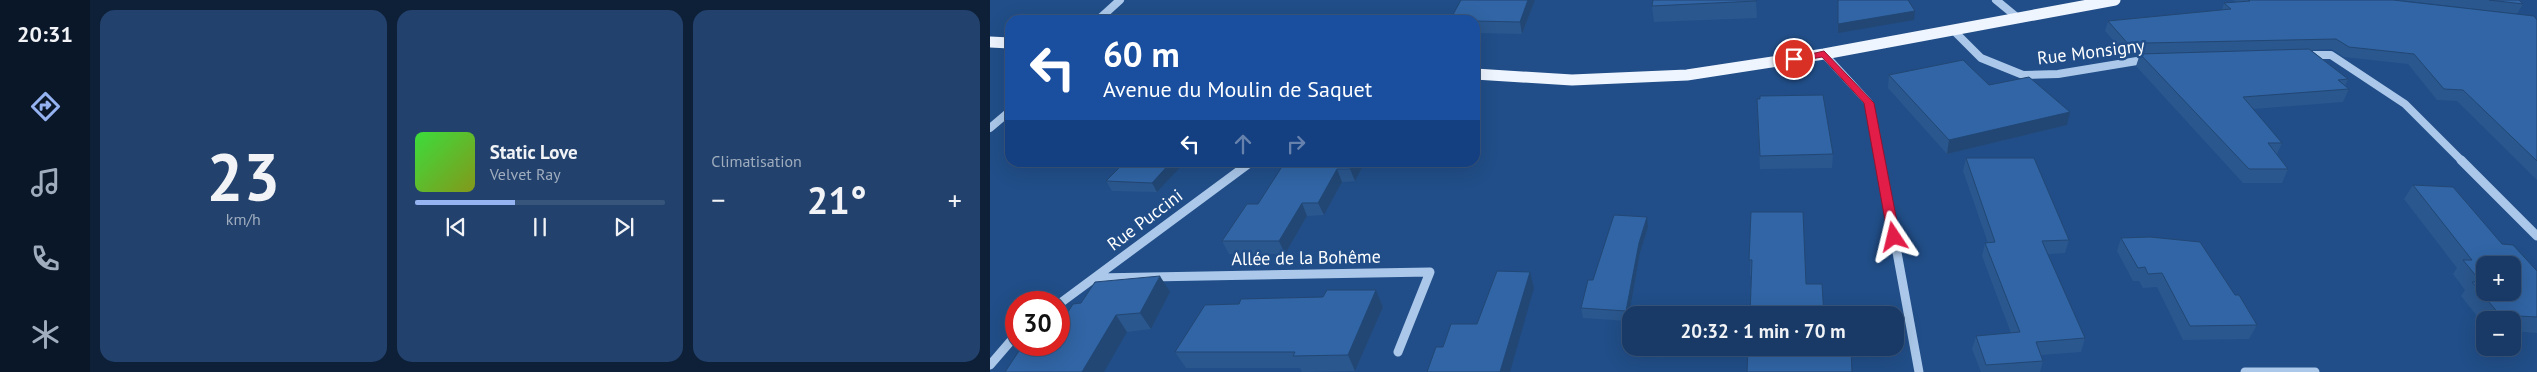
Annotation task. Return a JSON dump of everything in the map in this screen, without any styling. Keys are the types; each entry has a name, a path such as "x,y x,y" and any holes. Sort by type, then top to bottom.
{"main road":[{"path":"1480,74 1572,80 1639,79 1738,69 2115,0"},
{"path":"990,42 1005,43"}],"street":[{"path":"1104,15 1120,0"},
{"path":"1996,0 2018,18"},
{"name":"Rue Monsigny","path":"1954,30 1981,58 2023,75 2058,74 2143,59 2163,58"},
{"path":"1824,54 1869,103 1919,372"},
{"path":"2302,55 2331,54 2405,104 2537,236"},
{"path":"990,128 1005,114"},
{"name":"Rue Puccini","path":"1070,296 1244,167"},
{"name":"Allée de la Bohême","path":"1096,278 1430,272 1398,352"},
{"path":"990,365 1005,348"},
{"path":"2244,372 2315,372"}],"building":[{"path":"1461,0 1528,0 1520,22 1480,21 1480,15 1453,15"},
{"path":"1653,0 1756,0 1756,1 1652,6"},
{"path":"1838,0 1908,0 1915,11 1838,24"},
{"path":"2248,0 2393,0 2534,16 2537,20 2537,161 2463,90 2444,89 2414,54 2349,47 2336,39 2146,43 2130,46 2108,21 2231,9 2224,3 2250,1"},
{"path":"2489,0 2519,0 2523,4"},
{"path":"2309,49 2348,79 2338,80 2349,89 2243,97 2282,143 2268,143 2288,169 2249,169 2140,54"},
{"path":"1963,60 1989,85 2029,77 2070,112 1949,140 1889,75"},
{"path":"1823,95 1833,154 1760,156 1757,99 1760,99 1760,96"},
{"path":"1966,158 2034,158 2069,240 2042,241 2085,338 2036,342 2043,361 1986,365 1976,336 2020,332 1985,243 1995,242"},
{"path":"1120,167 1166,167 1152,183 1106,181"},
{"path":"1282,167 1351,167 1350,169 1337,169 1318,203 1302,203 1279,241 1222,241 1247,204 1258,204"},
{"path":"2413,185 2453,187 2502,244 2513,245 2537,271 2537,317 2521,316 2521,311 2497,311 2488,301 2521,301 2521,256 2476,256 2476,276 2463,260 2472,260"},
{"path":"1751,212 1803,212 1806,284 1822,284 1823,306 1750,306 1752,260 1749,260"},
{"path":"1614,215 1647,217 1639,243 1627,306 1622,306 1622,311 1581,308 1588,280 1593,280"},
{"path":"2150,237 2200,242 2235,295 2239,295 2257,325 2190,326 2162,273 2148,274 2145,267 2138,268 2121,238"},
{"path":"1497,271 1530,272 1500,372 1427,372 1436,347 1443,347 1451,324 1477,324"},
{"path":"1160,276 1140,313 1116,315 1082,372 1005,372 1016,356 1070,356 1070,309 1073,304 1081,303 1095,282"},
{"path":"1327,290 1376,290 1348,355 1293,356 1295,352 1175,352 1205,305 1239,304 1241,299 1323,297"},
{"path":"1748,356 1851,356 1852,372 1747,372"}],"route":[{"path":"1794,59 1824,54 1869,103 1894,237"}]}
